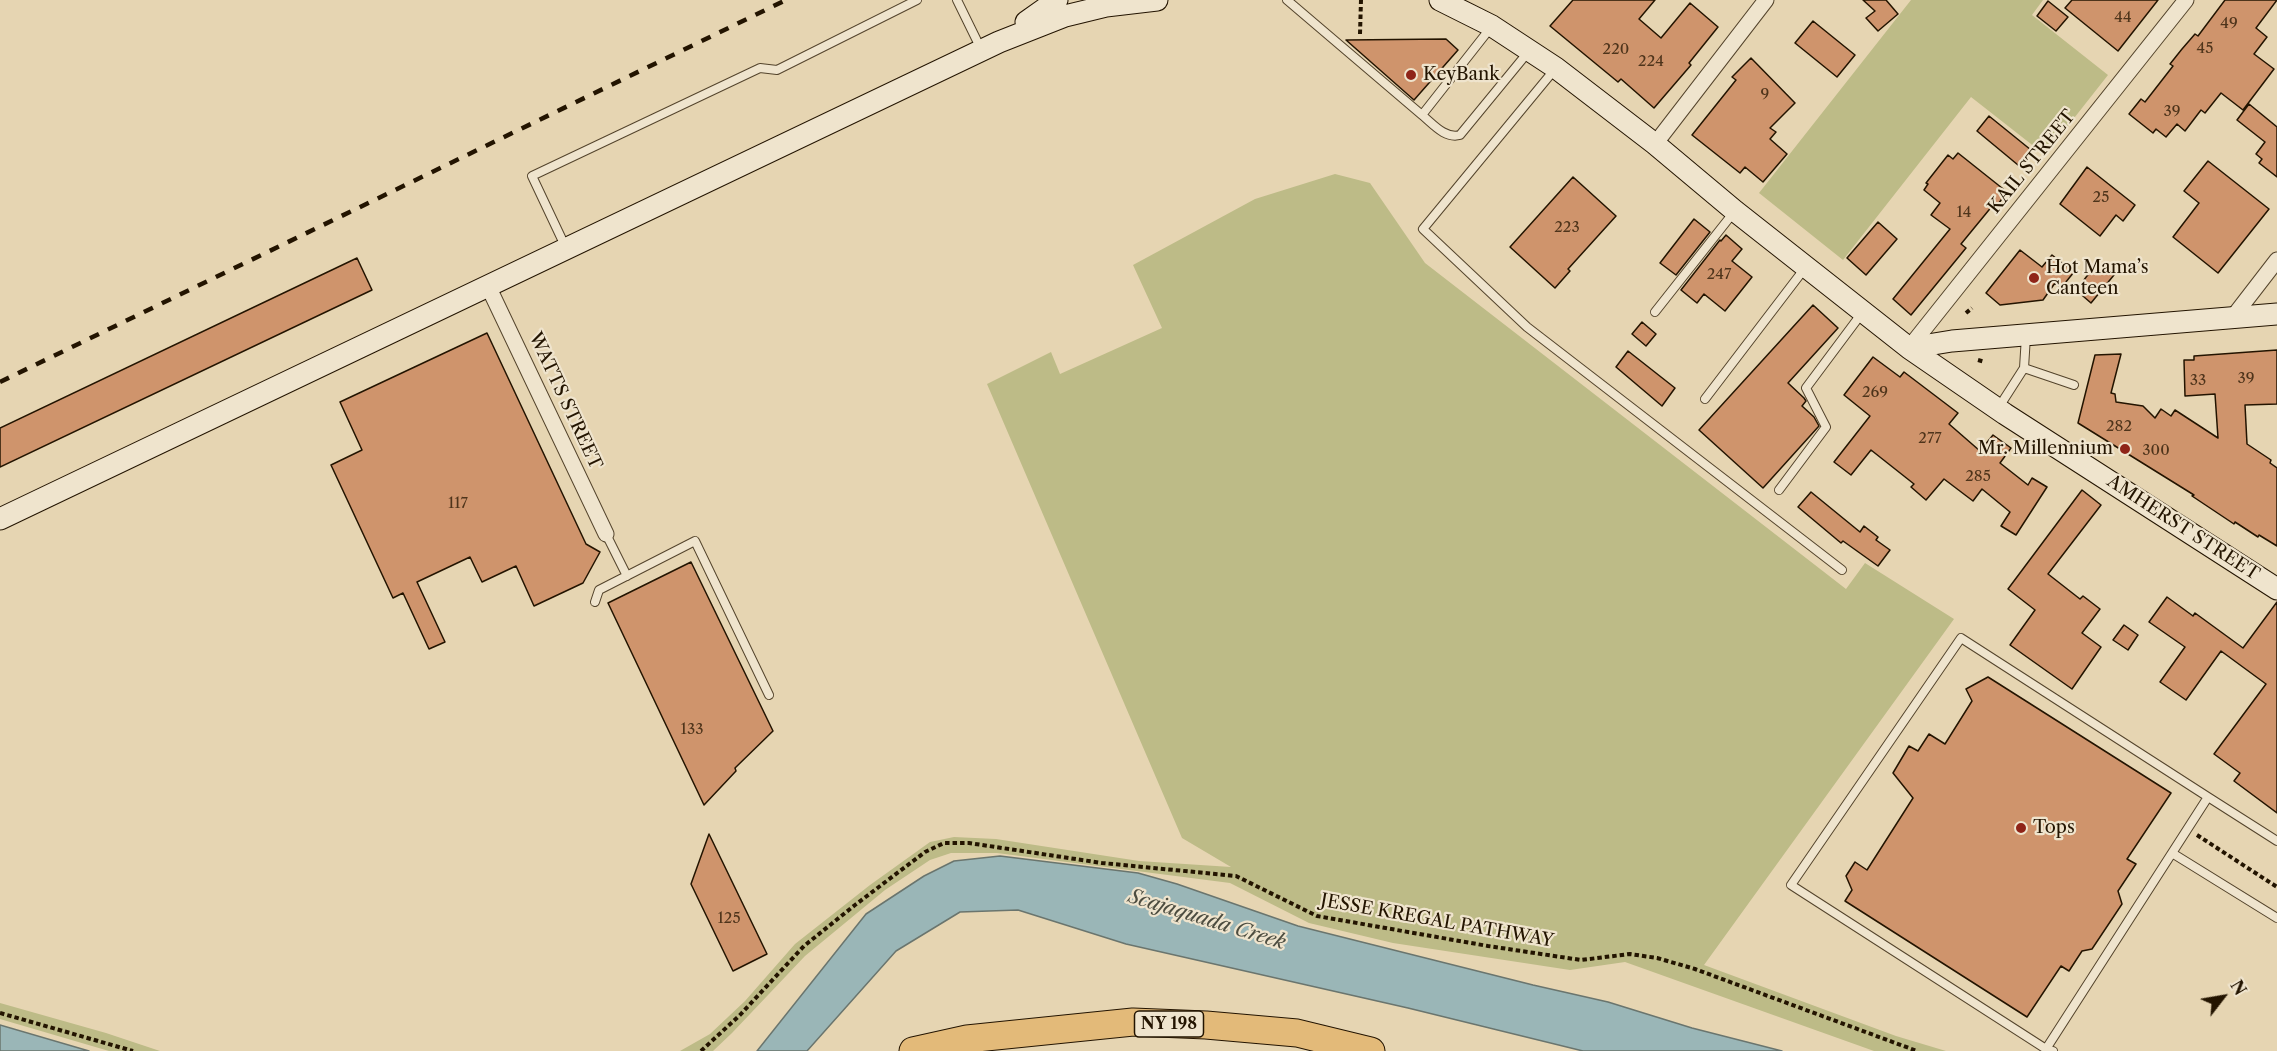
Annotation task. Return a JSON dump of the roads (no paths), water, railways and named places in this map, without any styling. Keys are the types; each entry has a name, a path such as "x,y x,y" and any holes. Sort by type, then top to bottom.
{"highway":[{"name":"NY 198","path":"913,1051 967,1039 1133,1022 1206,1025 1296,1034 1371,1051"}],"main road":[{"path":"990,46 1057,0"},
{"path":"0,519 990,46 1075,13 1106,6 1157,0"},
{"name":"AMHERST STREET","path":"1453,2 1556,68 1656,144 1735,211 1909,348 1998,409 2277,589"},
{"path":"1909,348 1952,341 2026,334 2277,314"}],"street":[{"path":"1656,144 1766,0"},
{"name":"KAIL STREET","path":"1909,348 2186,0"},
{"path":"2233,317 2277,260"},
{"name":"WATTS STREET","path":"489,286 606,534"}],"lane":[{"path":"567,248 532,176 760,68 777,70 917,0"},
{"path":"957,0 990,46"},
{"path":"1287,0 1389,89 1447,135 1453,137 1460,135 1530,50"},
{"path":"1422,114 1492,26"},
{"path":"1556,68 1423,229 1527,327 1842,570"},
{"path":"1655,312 1735,211"},
{"path":"1705,399 1806,267"},
{"path":"1779,490 1826,427 1806,388 1863,312"},
{"path":"1998,409 2024,368 2026,334"},
{"path":"2024,368 2074,385"},
{"path":"606,534 627,576"},
{"path":"595,602 599,590 695,541 770,695"},
{"path":"2208,797 2049,1050 1791,885 1961,638 2277,841"},
{"path":"2172,853 2277,918"}],"water":[{"name":"Scajaquada Creek","path":"1000,856 1138,873 1177,884 1298,926 1608,1002 1692,1028 1782,1051 1583,1051 1408,1008 1126,944 1018,910 960,912 896,951 807,1051 757,1051 866,914 924,876 954,861"},
{"path":"0,1025 89,1051 0,1051"}],"railway":[{"path":"0,382 786,0"}],"place":[{"name":"KeyBank","path":"1411,75"},
{"name":"Hot Mama’s Canteen","path":"2034,278"},
{"name":"Mr. Millennium","path":"2125,449"},
{"name":"Tops","path":"2021,828"}]}
